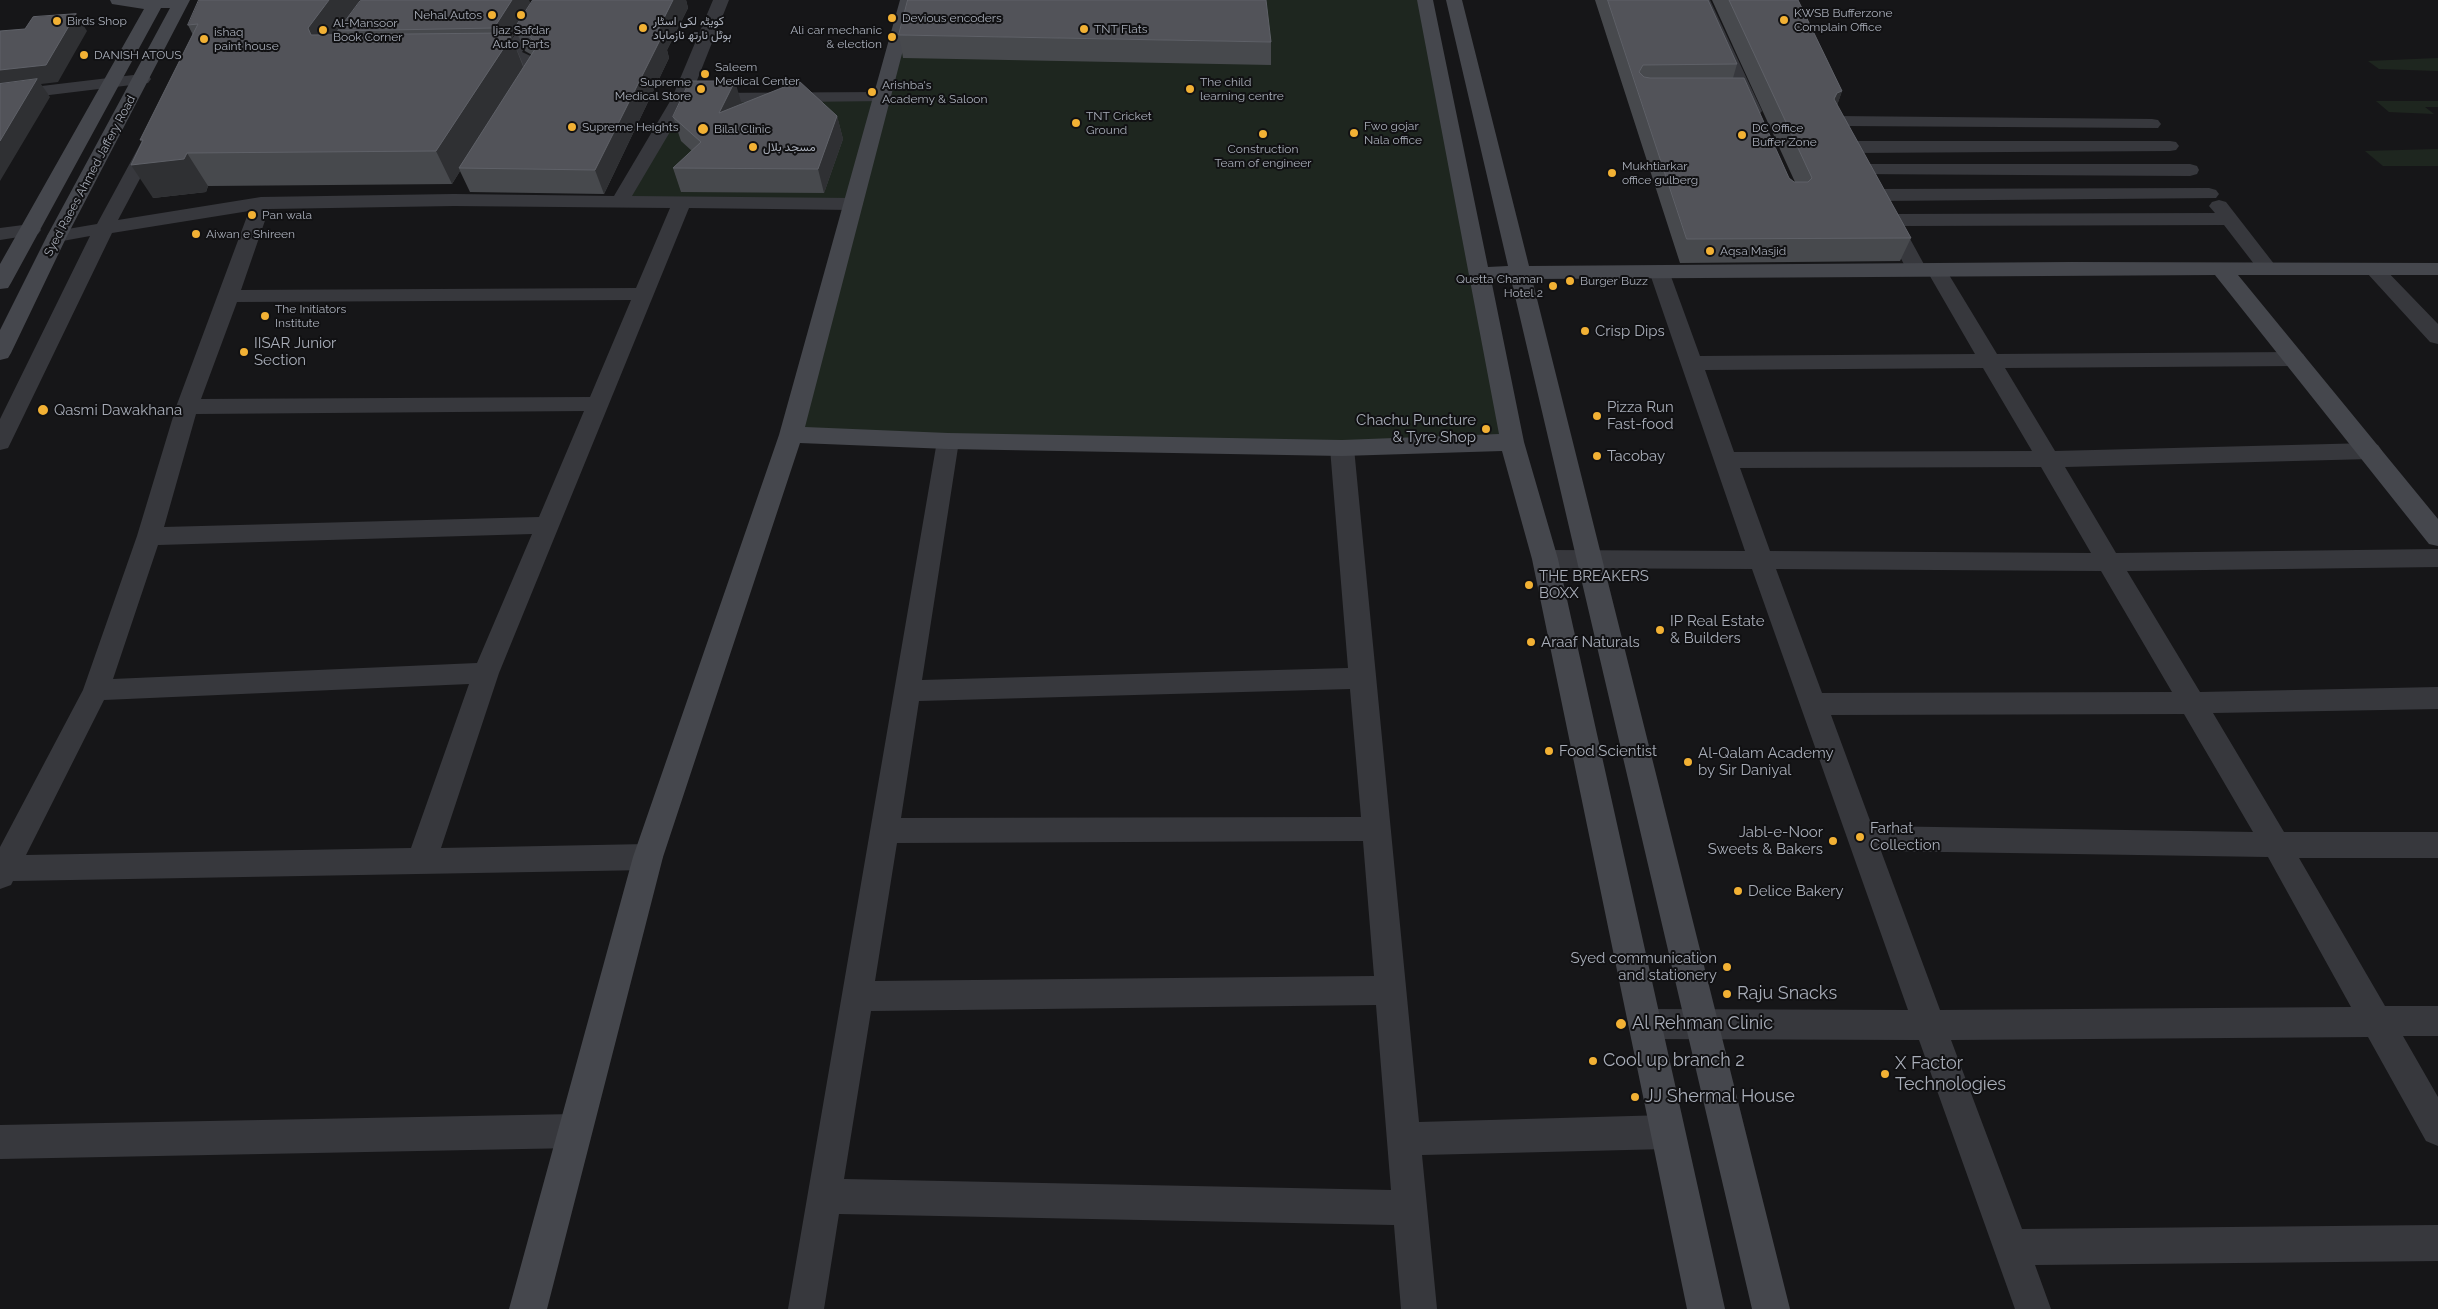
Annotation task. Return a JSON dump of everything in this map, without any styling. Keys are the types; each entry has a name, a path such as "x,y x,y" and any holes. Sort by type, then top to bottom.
{"main road":[{"path":"118,0 137,4 155,4 182,0"},
{"name":"Syed Raees Ahmed Jaffery Road","path":"0,353 57,236 142,79 182,0"},
{"path":"528,1309 648,857 791,435 908,0"},
{"path":"1425,0 1512,442 1545,559 1706,1309"},
{"path":"1454,0 1771,1309"},
{"name":"Syed Raees Ahmed Jaffery Road","path":"0,283 155,4"},
{"path":"2222,268 2438,537"},
{"path":"1479,273 1926,269 2438,269"},
{"path":"791,435 948,442 1342,448 1512,442"}],"street":[{"path":"519,58 513,53 514,48 546,0"},
{"path":"620,201 681,98 721,0"},
{"path":"1702,0 1762,130"},
{"path":"499,59 519,58 531,62 536,68 515,100"},
{"path":"0,96 142,79"},
{"path":"1728,94 1746,94"},
{"path":"681,98 882,97"},
{"path":"2268,268 2147,117 1996,124 1836,121 1891,220 1992,361 2379,1022 2438,1129"},
{"path":"1996,124 2062,218"},
{"path":"0,442 104,229 158,125"},
{"path":"1850,147 2170,146"},
{"path":"1862,170 2190,170"},
{"path":"454,200 464,183"},
{"path":"1877,195 2210,194"},
{"path":"57,236 261,203 454,200 853,204"},
{"path":"422,860 486,673 682,202"},
{"path":"261,203 229,296 187,407 149,536 96,690 2,870 422,860 648,857"},
{"path":"1891,220 2230,219"},
{"path":"0,234 31,230"},
{"path":"2374,269 2438,337"},
{"path":"1659,271 1693,363 1761,561 2033,1309"},
{"path":"229,296 643,294"},
{"path":"1693,363 2295,359"},
{"path":"187,407 598,404"},
{"path":"806,1309 948,442"},
{"path":"1342,448 1419,1309"},
{"path":"1726,460 2049,458 2370,451"},
{"path":"149,536 547,525"},
{"path":"1545,559 2110,562 2438,558"},
{"path":"96,690 486,673"},
{"path":"907,691 1362,678"},
{"path":"1813,704 2193,703 2438,698"},
{"path":"884,831 1376,829"},
{"path":"1862,838 2276,845 2438,845"},
{"path":"857,996 1390,990"},
{"path":"1644,1024 1930,1025 2438,1021"},
{"path":"0,1142 575,1131"},
{"path":"1403,1139 1668,1132"},
{"path":"824,1196 1410,1208"},
{"path":"2010,1247 2438,1243"}],"shaded area":[{"path":"911,0 1425,0 1520,441 779,439 852,204 619,202 681,98 884,97"},
{"path":"2438,58 2438,71 2379,69 2368,61"},
{"path":"2376,101 2438,101 2438,107 2425,107 2434,114 2389,112"},
{"path":"2438,149 2438,166 2383,166 2365,151"}],"building":[{"path":"199,0 329,0 308,28 311,35 504,33 511,37 436,151 187,153 184,159 131,165 143,140 140,140 198,24 188,25"},
{"path":"361,0 512,0 494,28 338,31"},
{"path":"533,0 673,0 655,36 662,36 595,170 459,168 537,46 529,35 515,28"},
{"name":"TNT Flats","path":"908,0 1266,0 1271,42 899,35"},
{"name":"DC Office Buffer Zone","path":"1608,0 1708,0 1737,64 1643,65 1639,72 1644,77 1650,78 1744,78 1789,178 1794,182 1808,182 1812,178 1729,0 1798,0 1842,91 1837,93 1834,99 1911,238 1687,239"},
{"path":"76,14 46,65 0,70 0,31 25,29 33,17"},
{"path":"37,79 0,141 0,84"},
{"path":"690,81 735,81 719,113 799,81 837,116 818,169 673,168 701,142 673,117"}],"place":[{"name":"Nehal Autos","path":"492,15"},
{"name":"Ijaz Safdar Auto Parts","path":"521,15"},
{"name":"Devious encoders","path":"892,18"},
{"name":"KWSB Bufferzone Complain Office","path":"1784,20"},
{"name":"Birds Shop","path":"57,21"},
{"name":"کویٹہ لکی اسٹار ہوٹل نارتھ نازماباد","path":"643,28"},
{"name":"TNT Flats","path":"1084,29"},
{"name":"Al-Mansoor Book Corner","path":"323,30"},
{"name":"Ali car mechanic & election","path":"892,37"},
{"name":"ishaq paint house","path":"204,39"},
{"name":"DANISH ATOUS","path":"84,55"},
{"name":"Saleem Medical Center","path":"705,74"},
{"name":"Supreme Medical Store","path":"701,89"},
{"name":"The child learning centre","path":"1190,89"},
{"name":"Arishba's Academy & Saloon","path":"872,92"},
{"name":"TNT Cricket Ground","path":"1076,123"},
{"name":"Supreme Heights","path":"572,127"},
{"name":"Bilal Clinic","path":"703,129"},
{"name":"Fwo gojar Nala office","path":"1354,133"},
{"name":"Construction Team of engineer","path":"1263,134"},
{"name":"DC Office Buffer Zone","path":"1742,135"},
{"name":"مسجد بلال","path":"753,147"},
{"name":"Mukhtiarkar office gulberg","path":"1612,173"},
{"name":"Pan wala","path":"252,215"},
{"name":"Aiwan e Shireen","path":"196,234"},
{"name":"Aqsa Masjid","path":"1710,251"},
{"name":"Burger Buzz","path":"1570,281"},
{"name":"Quetta Chaman Hotel 2","path":"1553,286"},
{"name":"The Initiators Institute","path":"265,316"},
{"name":"Crisp Dips","path":"1585,331"},
{"name":"IISAR Junior Section","path":"244,352"},
{"name":"Qasmi Dawakhana","path":"43,410"},
{"name":"Pizza Run Fast-food","path":"1597,416"},
{"name":"Chachu Puncture & Tyre Shop","path":"1486,429"},
{"name":"Tacobay","path":"1597,456"},
{"name":"THE BREAKERS BOXX","path":"1529,585"},
{"name":"IP Real Estate & Builders","path":"1660,630"},
{"name":"Araaf Naturals","path":"1531,642"},
{"name":"Food Scientist","path":"1549,751"},
{"name":"Al-Qalam Academy by Sir Daniyal","path":"1688,762"},
{"name":"Farhat Collection","path":"1860,837"},
{"name":"Jabl-e-Noor Sweets & Bakers","path":"1833,841"},
{"name":"Delice Bakery","path":"1738,891"},
{"name":"Syed communication and stationery","path":"1727,967"},
{"name":"Raju Snacks","path":"1727,994"},
{"name":"Al Rehman Clinic","path":"1621,1024"},
{"name":"Cool up branch 2","path":"1593,1061"},
{"name":"X Factor Technologies","path":"1885,1074"},
{"name":"JJ Shermal House","path":"1635,1097"}]}
